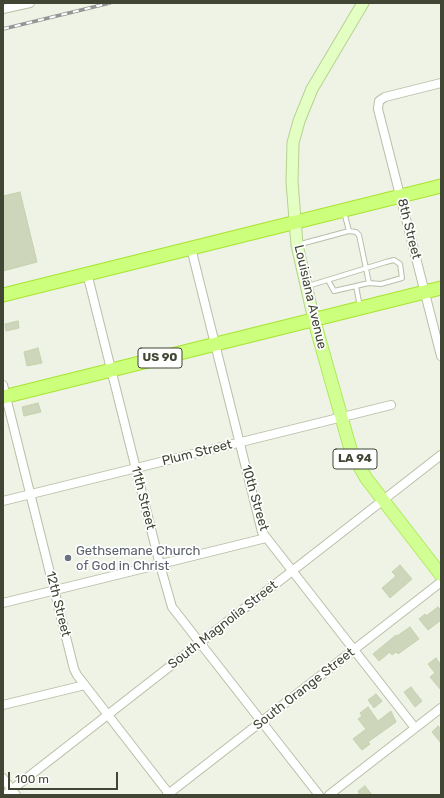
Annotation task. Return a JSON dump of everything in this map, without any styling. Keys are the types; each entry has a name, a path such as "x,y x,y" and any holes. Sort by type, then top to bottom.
{"highway":[{"path":"3,295 441,186"},
{"name":"US 90","path":"4,393 111,370 441,288"}],"main road":[{"name":"Louisiana Avenue","path":"363,3 312,89 298,121 292,156 294,223 305,287 351,451 364,474 441,575"}],"street":[{"path":"3,10 21,4 30,3"},
{"name":"8th Street","path":"441,83 385,97 379,101 378,109 441,356"},
{"name":"10th Street","path":"191,248 260,524 266,538 291,572 415,728"},
{"name":"11th Street","path":"87,273 160,565 172,607 319,795"},
{"name":"12th Street","path":"4,393 74,669 169,794"},
{"name":"Plum Street","path":"3,501 340,416 391,405"},
{"name":"South Magnolia Street","path":"5,795 14,792 200,642 441,455"},
{"path":"3,604 266,538"},
{"name":"South Orange Street","path":"169,794 441,582"},
{"path":"3,705 85,685"},
{"path":"329,795 441,708"},
{"path":"3,778 14,792"}],"lane":[{"path":"344,210 348,231"},
{"path":"297,245 348,231 356,232 359,235 369,283"},
{"path":"305,287 328,280 365,269 394,260 400,264 402,278 381,284 369,283 334,291 328,280"},
{"path":"356,286 361,308"}],"building":[{"path":"20,192 37,262 3,271 3,196"},
{"path":"18,321 19,328 6,331 5,324"},
{"path":"38,348 42,363 27,366 24,352"},
{"path":"38,403 41,412 24,416 22,407"},
{"path":"400,565 412,579 390,598 382,588 396,576 392,572"},
{"path":"438,607 441,610 441,620 428,630 419,619 425,614 426,616"},
{"path":"410,627 419,639 398,654 396,652 392,655 390,652 379,661 373,654 396,635 397,636"},
{"path":"436,658 441,665 441,690 430,677 435,673 428,664"},
{"path":"411,687 422,701 415,707 404,692"},
{"path":"376,694 382,701 374,708 368,700"},
{"path":"368,707 378,721 391,711 396,722 368,742 370,744 362,750 353,739 366,729 358,719 362,716 360,713"},
{"path":"438,726 441,729 441,743 432,732"},
{"path":"365,786 372,795 360,795 358,791"}],"railway":[{"path":"3,29 110,3"}],"place":[{"name":"Gethsemane Church of God in Christ","path":"68,558"}]}
